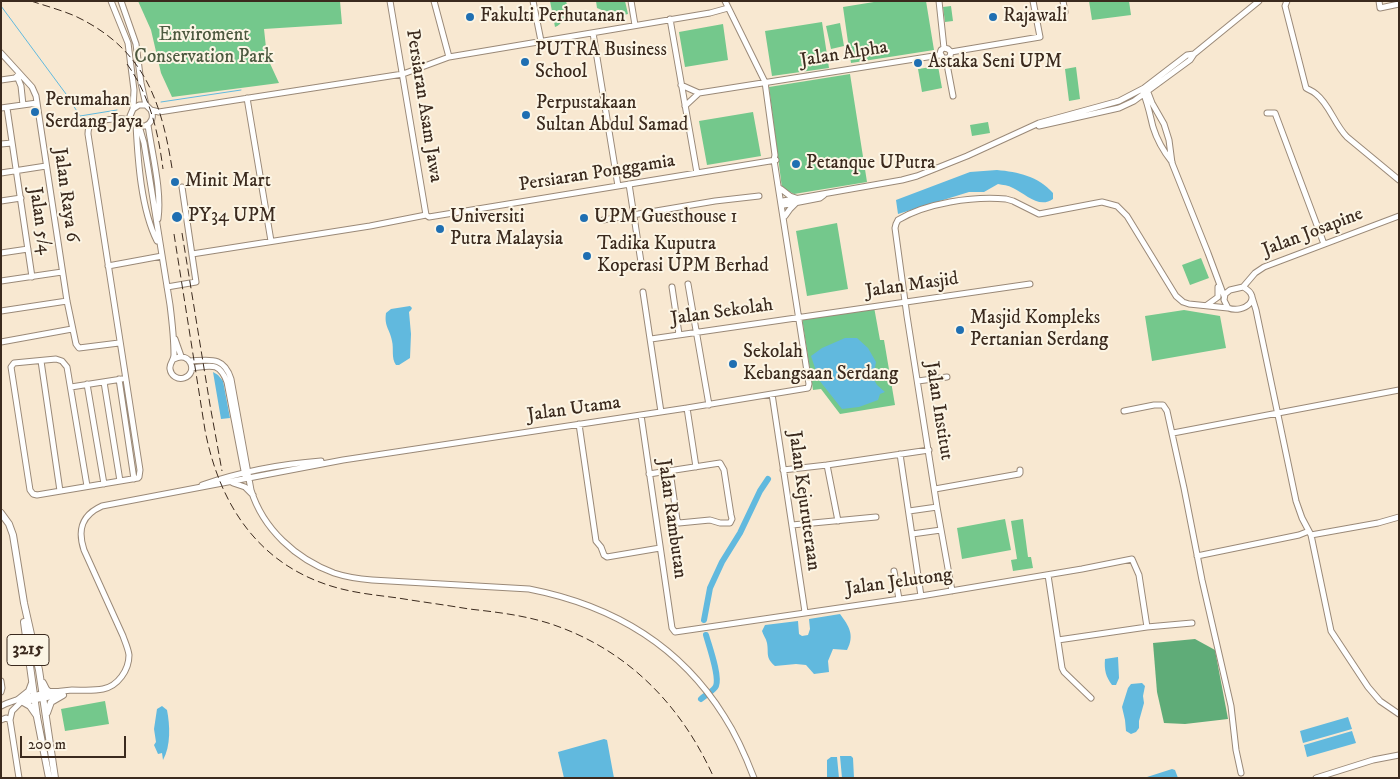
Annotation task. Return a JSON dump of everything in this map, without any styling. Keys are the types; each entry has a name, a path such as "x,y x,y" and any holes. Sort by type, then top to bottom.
{"main road":[{"name":"3215","path":"1,513 9,524 13,535 24,603 39,670 55,778"},
{"name":"3215","path":"24,603 24,618 37,717 48,778"},
{"path":"39,670 47,691 62,693"},
{"path":"32,679 30,688 21,701 30,706 37,717"},
{"path":"46,718 51,702 62,693"}],"street":[{"path":"111,1 128,43 134,90 133,109 130,116 140,125 160,210 158,235"},
{"path":"121,1 136,44 146,105 151,110 153,116"},
{"name":"Persiaran Asam Jawa","path":"390,1 426,215"},
{"path":"434,1 449,58"},
{"path":"533,1 541,42"},
{"path":"631,1 635,25"},
{"path":"725,1 765,82 777,179 798,317"},
{"path":"938,1 944,42 944,48 940,55 946,59"},
{"path":"951,52 1040,38 1034,1"},
{"path":"1063,1 1065,12"},
{"path":"783,203 819,194 824,195 917,176 967,156 1039,123 1119,101 1145,91 1155,86 1190,60 1194,54 1259,1"},
{"path":"1287,1 1286,6 1306,88 1316,94 1322,101 1346,137 1399,180"},
{"path":"1379,1 1380,8 1399,4"},
{"path":"151,110 159,112 403,74 449,58 728,8"},
{"path":"670,19 697,173"},
{"path":"593,33 618,186"},
{"path":"944,48 948,48 951,52"},
{"path":"946,59 950,56 951,52"},
{"name":"Jalan Raya 6","path":"1,53 18,75 32,87 37,103 62,272 77,347 119,343"},
{"path":"1035,126 1119,108 1134,101 1187,55 1194,54"},
{"name":"Jalan Alpha","path":"699,93 940,55"},
{"path":"946,59 953,96"},
{"path":"402,65 409,69 416,69"},
{"path":"1,80 11,79 18,75 23,105"},
{"path":"681,85 699,93 685,106"},
{"path":"1155,86 1150,103 1153,127 1172,163 1200,230 1228,308"},
{"path":"1145,91 1150,103 1164,124 1169,140 1172,163"},
{"path":"247,98 271,241"},
{"path":"1134,101 1150,103"},
{"path":"4,108 37,103"},
{"path":"133,109 139,104 146,105"},
{"name":"Jalan 5/4","path":"4,108 12,143 32,277"},
{"path":"87,486 71,387 65,363 59,360 40,361 14,363 11,366 30,490 34,495 134,479 119,343 88,134 92,124 96,122 122,118 140,125 150,123 153,116 159,112"},
{"path":"1267,113 1275,113 1324,244"},
{"path":"140,125 167,286 173,331 174,359"},
{"path":"140,125 138,159 147,214 151,228 160,246"},
{"path":"1161,144 1169,140"},
{"path":"1,144 12,143"},
{"path":"775,158 790,243 791,266"},
{"name":"Persiaran Ponggamia","path":"192,254 697,173 775,158"},
{"path":"1,172 46,166"},
{"path":"777,179 783,203 785,232"},
{"path":"628,184 641,262"},
{"path":"167,286 196,282 182,187"},
{"path":"781,189 796,200"},
{"path":"603,220 759,196"},
{"path":"1,201 21,198"},
{"name":"Jalan Institut","path":"952,591 905,301 896,235 898,220 934,205 982,199 1006,199 1042,214 1087,204 1106,202 1117,206 1127,216 1176,296 1183,302 1206,305"},
{"path":"785,216 796,200"},
{"name":"Jalan Josapine","path":"1243,287 1258,270 1264,267 1399,216"},
{"path":"1,253 28,249"},
{"path":"108,266 162,256"},
{"path":"1,281 62,272"},
{"path":"1206,305 1218,297 1216,275"},
{"path":"1206,305 1234,310 1249,306 1252,295 1252,277"},
{"path":"688,284 709,405"},
{"name":"Jalan Masjid","path":"798,317 1030,284"},
{"path":"1220,285 1230,290"},
{"path":"672,286 679,334"},
{"path":"1206,305 1216,303 1230,290 1243,287 1249,290 1252,295 1298,510 1310,533 1331,631 1368,687 1380,701 1399,714"},
{"path":"643,292 661,412"},
{"path":"1,311 67,301"},
{"path":"1243,308 1254,312 1258,322"},
{"name":"Jalan Sekolah","path":"651,339 798,317"},
{"name":"Jalan Utama","path":"247,475 709,405 808,388 809,384 798,317"},
{"path":"1,342 72,329"},
{"path":"173,331 181,356"},
{"path":"190,361 192,368 186,377 183,379 172,375 170,364 174,359 181,356 190,361 216,361 223,364 228,370 247,475"},
{"path":"40,361 60,491"},
{"path":"192,368 210,366 221,370 224,375 252,493 264,519 278,536 307,560 334,573 353,578 528,589 552,593 598,609 644,633 664,648 703,686 725,717 741,746 754,778"},
{"path":"918,381 947,377"},
{"path":"71,387 122,379"},
{"path":"104,382 120,481"},
{"path":"87,384 104,484"},
{"path":"1173,433 1399,390"},
{"name":"Jalan Kejuruteraan","path":"772,394 805,612"},
{"path":"1124,411 1154,405 1163,405 1167,411 1231,706 1236,750 1241,773"},
{"path":"687,408 696,467"},
{"name":"Jalan Rambutan","path":"641,415 672,628"},
{"path":"578,424 596,541 604,555 607,557 660,548"},
{"path":"783,470 929,450"},
{"path":"900,454 921,596"},
{"path":"649,474 718,463 722,464 732,519 730,523 710,520 679,523 670,471"},
{"path":"827,465 838,521"},
{"path":"935,489 1020,474 1020,470"},
{"path":"182,491 231,475 247,475"},
{"path":"1,706 62,693 105,689 123,675 128,663 128,649 82,544 81,531 85,518 89,513 106,505 229,482 247,475"},
{"path":"229,482 239,484 252,493"},
{"path":"909,511 937,507"},
{"path":"792,525 876,517"},
{"path":"1197,556 1299,535 1378,523 1399,517"},
{"path":"912,534 941,530"},
{"name":"Jalan Jelutong","path":"672,628 674,631 679,632 921,596 1132,559 1139,575 1147,627"},
{"path":"894,571 899,599"},
{"path":"1048,575 1061,664 1064,672 1091,698"},
{"path":"1058,640 1147,627 1192,623"},
{"path":"1,681 2,691"},
{"path":"19,778 10,720 12,711 21,701"},
{"path":"1,720 6,718 10,720"},
{"path":"1316,778 1373,760 1399,755"}],"green space":[{"name":"Enviroment Conservation Park","path":"138,1 340,1 342,24 264,29 267,57 279,83 172,97 161,73 151,30"},
{"path":"550,1 566,1 569,13 555,27"},
{"path":"596,1 625,1 628,14 611,14 597,8"},
{"path":"880,1 926,1 934,50 851,63 843,7"},
{"path":"1089,1 1129,1 1131,15 1092,20"},
{"path":"951,6 953,21 945,22 943,7"},
{"path":"822,22 829,68 772,76 765,31"},
{"path":"840,23 844,46 831,49 826,26"},
{"path":"723,24 728,60 685,67 679,32"},
{"path":"938,66 942,88 922,92 918,69"},
{"path":"1076,67 1080,99 1069,101 1065,69"},
{"path":"850,74 867,182 794,194 782,188 769,87"},
{"path":"753,112 761,156 707,165 699,121"},
{"path":"988,122 990,133 972,136 970,125"},
{"path":"837,223 848,289 807,296 796,231"},
{"path":"1201,258 1209,278 1190,285 1182,265"},
{"path":"874,307 880,340 884,340 895,405 840,414 821,389 813,390 802,318"},
{"path":"1184,310 1220,316 1226,348 1152,361 1145,316"},
{"path":"1005,519 1011,550 962,559 957,528"},
{"path":"1023,519 1028,557 1031,557 1033,568 1013,571 1011,560 1017,559 1011,521"},
{"path":"1195,639 1215,650 1228,719 1185,724 1164,723 1157,692 1153,643"},
{"path":"105,701 109,724 65,731 61,709"}],"water":[{"path":"997,170 1012,172 1034,179 1053,193 1053,199 1048,202 1033,200 1011,187 998,184 984,192 969,192 898,214 896,200 970,172"},
{"path":"410,306 412,308 409,312 411,334 410,358 396,365 393,344 386,325 386,313 391,309"},
{"path":"845,338 857,338 868,348 876,362 873,378 877,385 885,392 880,394 878,400 859,407 842,409 819,380 811,356 822,348"},
{"path":"213,372 223,381 230,418 221,419"},
{"path":"840,614 850,631 851,640 847,650 833,649 828,661 829,672 814,674 806,665 775,666 770,660 767,641 762,631 765,625 798,621 799,634 802,636 808,635 810,629 809,619"},
{"path":"1118,657 1119,678 1116,685 1112,685 1106,673 1105,659"},
{"path":"1142,683 1145,686 1144,703 1139,728 1131,734 1126,731 1122,707 1131,684"},
{"path":"162,706 167,710 169,729 169,742 163,760 162,753 158,754 154,745 156,742 154,729 157,709"},
{"path":"1348,717 1352,729 1303,743 1300,731"},
{"path":"1352,731 1356,743 1307,757 1304,745"},
{"path":"604,739 607,740 614,778 564,778 558,752"},
{"path":"840,756 851,756 853,758 854,778 842,778"},
{"path":"831,757 837,757 839,778 827,778 827,760"},
{"path":"1172,769 1175,770 1178,778 1144,778"}],"waterway":[{"path":"1,6 80,116 117,110"},
{"path":"161,102 241,90"},
{"path":"704,620 710,588 722,562 740,533 760,491 768,479"},
{"path":"701,699 713,690 717,681 706,635"}],"railway":[{"path":"31,1 75,16 98,29 133,60 145,78 162,120 172,168"},
{"path":"127,64 142,89 152,114 163,169"},
{"path":"182,233 222,471"},
{"path":"174,234 211,457 220,482 232,505 245,527 262,546 282,562 305,576 331,586 364,594 538,620 576,634 602,647 648,682 668,703 701,751 714,778"}],"place":[{"name":"Fakulti Perhutanan","path":"470,17"},
{"name":"Rajawali","path":"993,17"},
{"name":"PUTRA Business School","path":"525,62"},
{"name":"Astaka Seni UPM","path":"918,63"},
{"name":"Perumahan Serdang Jaya","path":"35,112"},
{"name":"Perpustakaan Sultan Abdul Samad","path":"526,115"},
{"name":"Petanque UPutra","path":"796,164"},
{"name":"Minit Mart","path":"175,182"},
{"name":"PY34 UPM","path":"177,217"},
{"name":"UPM Guesthouse 1","path":"584,218"},
{"name":"Universiti Putra Malaysia","path":"440,229"},
{"name":"Tadika Kuputra Koperasi UPM Berhad","path":"587,256"},
{"name":"Masjid Kompleks Pertanian Serdang","path":"960,330"},
{"name":"Sekolah Kebangsaan Serdang","path":"733,364"}]}
